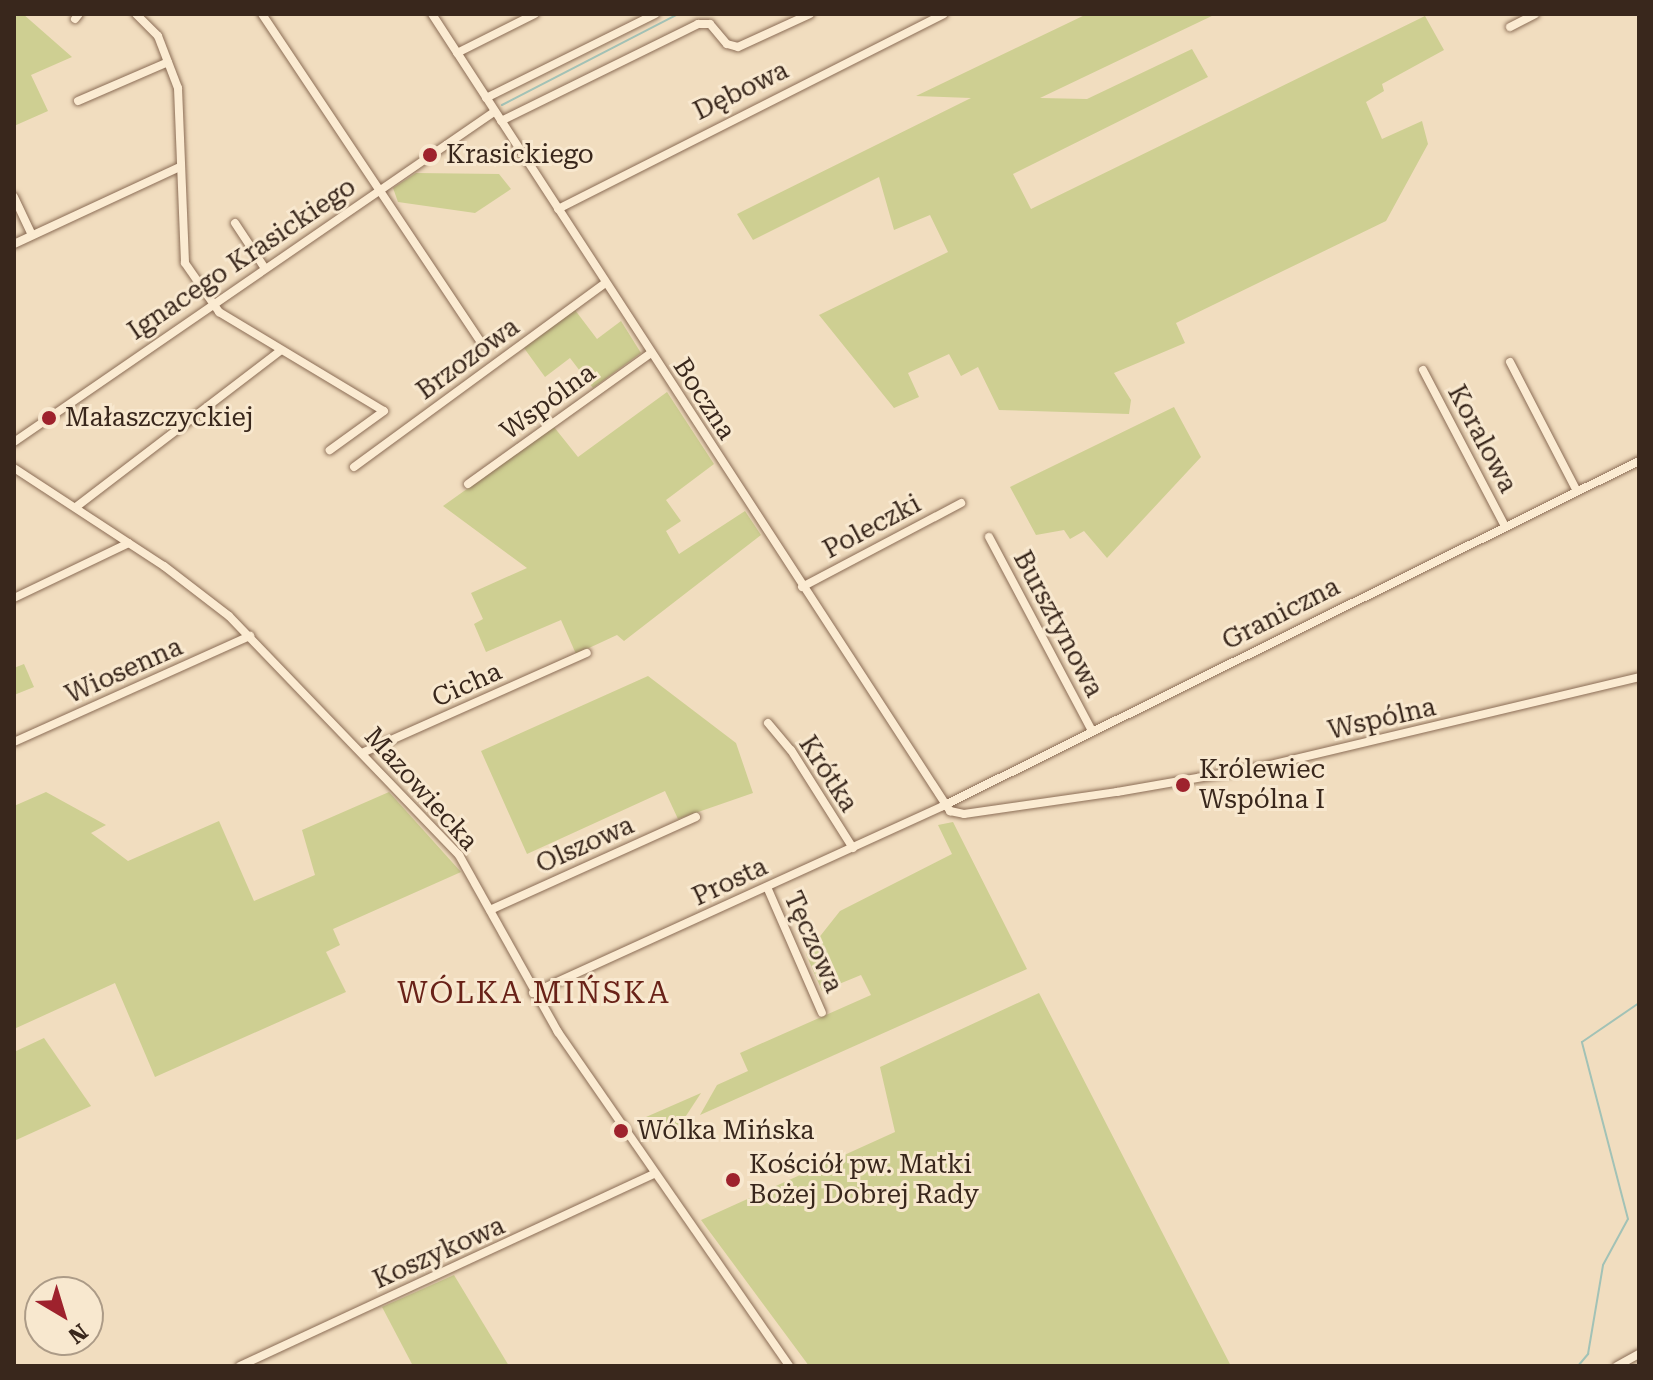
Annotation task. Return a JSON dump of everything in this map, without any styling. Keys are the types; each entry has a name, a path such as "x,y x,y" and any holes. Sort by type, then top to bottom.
{"street":[{"path":"136,14 158,36 178,88 185,263 219,312 384,411 330,450"},
{"path":"262,14 381,188 482,344"},
{"name":"Boczna","path":"432,14 943,806"},
{"path":"457,53 535,14"},
{"path":"486,98 655,14"},
{"path":"501,121 698,24 710,24 727,44 738,47 810,14"},
{"name":"Dębowa","path":"558,209 944,14"},
{"path":"1510,27 1535,14"},
{"path":"78,101 168,62"},
{"name":"Ignacego Krasickiego","path":"14,442 264,267 494,112"},
{"path":"14,244 180,167"},
{"path":"14,197 32,235"},
{"path":"235,223 264,267"},
{"name":"Brzozowa","path":"354,467 605,283"},
{"path":"76,507 280,351"},
{"name":"Wspólna","path":"468,484 651,353"},
{"path":"1510,362 1577,491"},
{"name":"Koralowa","path":"1423,370 1505,526"},
{"name":"Graniczna","path":"943,806 1639,461"},
{"name":"Mazowiecka","path":"14,468 129,543 229,616 459,855 533,993 654,1174 789,1366"},
{"name":"Poleczki","path":"802,587 961,503"},
{"name":"Bursztynowa","path":"989,537 1092,731"},
{"path":"14,598 129,543"},
{"name":"Wiosenna","path":"14,742 250,636"},
{"name":"Cicha","path":"362,753 587,653"},
{"name":"Wspólna","path":"943,806 964,814 1251,768 1639,677"},
{"name":"Krótka","path":"768,723 853,848"},
{"name":"Prosta","path":"533,993 943,806"},
{"name":"Olszowa","path":"490,910 696,817"},
{"name":"Tęczowa","path":"767,887 822,1013"},
{"name":"Koszykowa","path":"240,1366 654,1174"},
{"path":"1617,1366 1639,1354"}],"green space":[{"path":"23,14 72,57 31,75 48,111 14,126 14,17"},
{"path":"1087,14 1216,14 1040,98 1087,99 1192,49 1208,77 1013,174 1031,209 1425,16 1444,50 1382,84 1384,91 1366,102 1382,139 1422,121 1428,144 1386,221 1176,323 1185,343 1114,373 1131,400 1129,414 999,410 978,367 961,376 949,354 908,373 919,397 894,408 819,315 948,252 930,215 894,230 879,177 753,240 737,214 971,98 916,96"},
{"path":"416,173 499,174 511,189 475,213 398,202 393,188"},
{"path":"575,310 597,339 621,321 641,353 593,388 570,358 545,377 524,348"},
{"path":"667,392 714,464 666,500 681,521 666,531 679,554 745,511 761,535 624,641 617,635 576,654 561,620 486,652 474,624 483,619 471,593 527,568 443,506 554,427 578,457"},
{"path":"1174,407 1201,457 1107,558 1084,531 1070,539 1064,530 1036,535 1010,487"},
{"path":"24,664 34,687 14,695 14,668"},
{"path":"648,676 736,743 753,793 678,819 665,791 527,854 481,751"},
{"path":"46,792 106,825 91,833 128,861 219,821 254,901 315,875 302,830 389,792 461,872 333,929 340,945 326,952 346,992 155,1077 115,983 14,1029 14,806"},
{"path":"953,822 1027,969 700,1115 717,1085 748,1071 740,1053 871,995 861,975 822,991 806,954 840,911 952,854 938,825"},
{"path":"1039,993 1231,1366 809,1366 701,1220 895,1132 880,1067"},
{"path":"44,1038 91,1106 14,1141 14,1052"},
{"path":"701,1093 680,1125 655,1136 646,1117"},
{"path":"454,1275 509,1366 413,1366 382,1307"}],"waterway":[{"path":"502,105 678,14"},
{"path":"1578,1366 1588,1354 1603,1265 1628,1219 1582,1042 1639,1003"}],"place":[{"name":"Krasickiego","path":"430,155"},
{"name":"Małaszczyckiej","path":"49,418"},
{"name":"Królewiec Wspólna I","path":"1183,785"},
{"name":"Wólka Mińska","path":"621,1131"},
{"name":"Kościół pw. Matki Bożej Dobrej Rady","path":"733,1180"}],"district":[{"name":"WÓLKA MIŃSKA","path":"534,993"}]}
